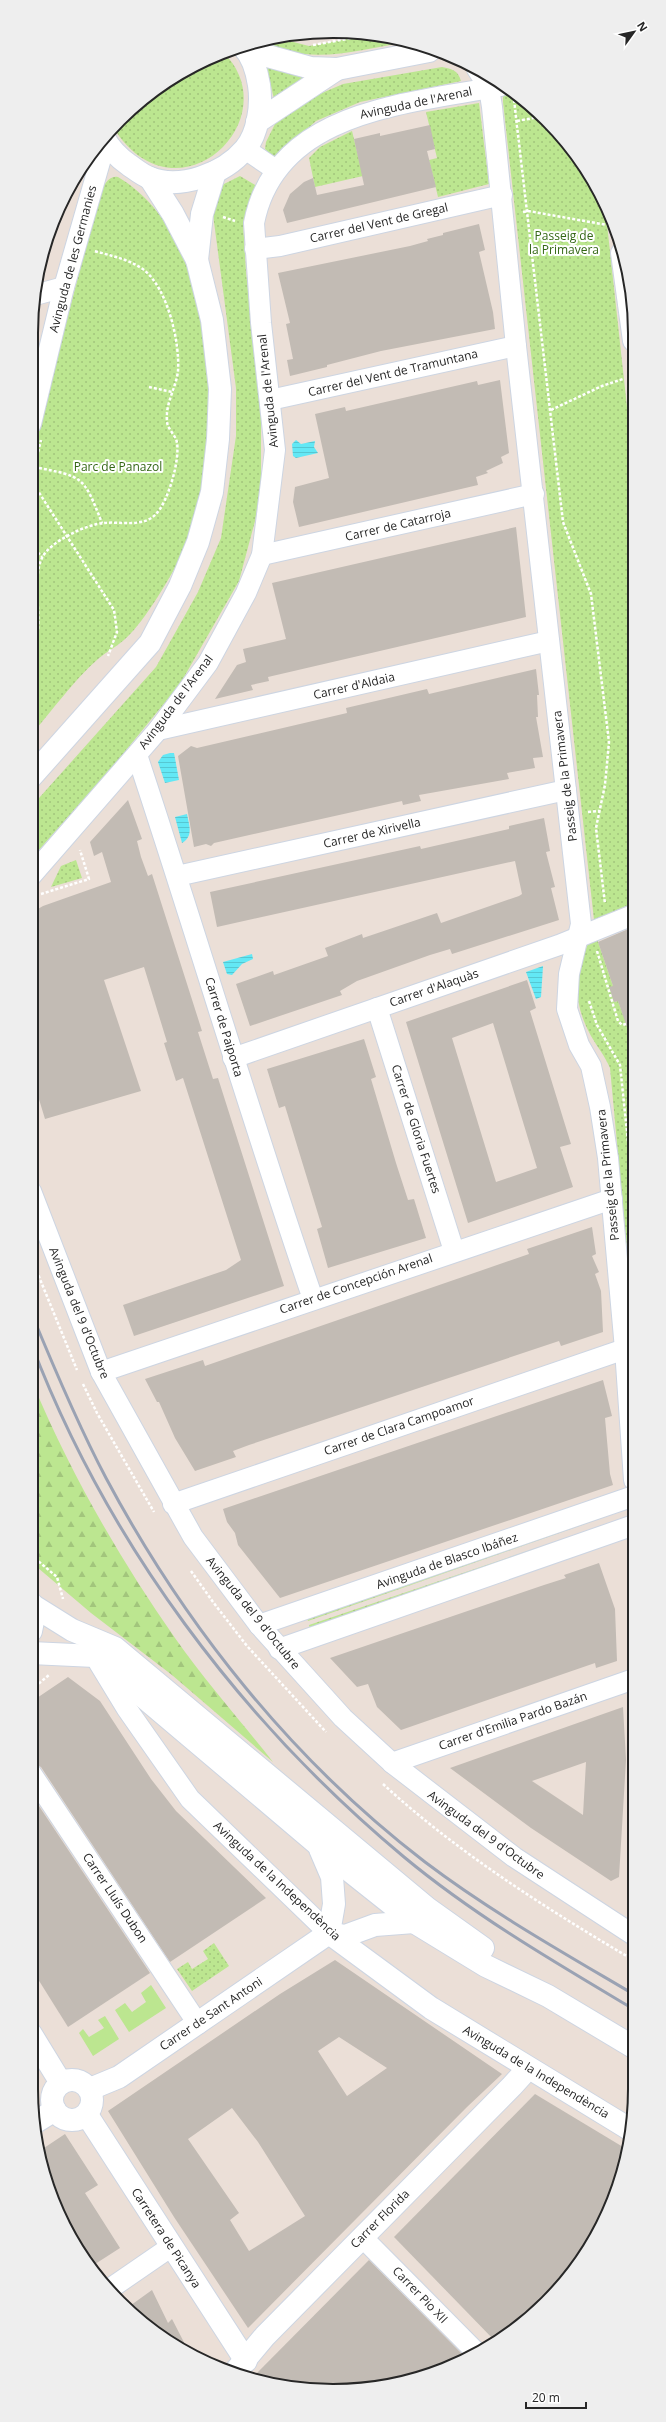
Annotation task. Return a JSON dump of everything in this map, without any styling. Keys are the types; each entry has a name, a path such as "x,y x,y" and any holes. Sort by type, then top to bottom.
{"street":[{"path":"251,50 311,68 337,69 423,52"},
{"path":"150,178 187,180 215,172 245,149 257,122 260,91 257,73 246,52"},
{"path":"257,122 337,69"},
{"name":"Avinguda de l'Arenal","path":"38,868 158,730 208,663 246,593 262,555 275,450 261,322 254,223 257,209 276,170 287,158 320,131 353,117 384,108 495,87"},
{"name":"Passeig de la Primavera","path":"495,87 502,196 516,346 534,494 581,924 576,937 569,974 567,1009 579,1045 591,1066 600,1106 612,1199 628,1393"},
{"path":"38,769 150,643 180,586 205,520 213,484 218,439 220,389 212,320 197,260 173,214 150,178 120,158 107,143"},
{"name":"Avinguda de les Germanies","path":"38,395 64,287 103,148"},
{"path":"245,149 276,170"},
{"path":"197,260 205,196 215,172"},
{"name":"Carrer del Vent de Gregal","path":"255,249 280,246 502,196"},
{"path":"41,293 64,287"},
{"name":"Carrer del Vent de Tramuntana","path":"270,400 516,346"},
{"name":"Carrer de Catarroja","path":"262,555 534,494"},
{"name":"Carrer d'Aldaia","path":"158,730 549,641"},
{"name":"Carrer de Paiporta","path":"137,755 177,876 233,1058 313,1299"},
{"name":"Carrer de Xirivella","path":"177,876 566,790"},
{"name":"Carrer d'Alaquàs","path":"233,1058 576,937 628,917"},
{"name":"Carrer de Gloria Fuertes","path":"377,1008 454,1251"},
{"name":"Carrer de Concepción Arenal","path":"101,1372 454,1251 612,1199"},
{"name":"Avinguda del 9 d'Octubre","path":"38,1209 101,1372 173,1504 193,1537 259,1625 279,1649 344,1718 392,1763 514,1857 628,1931"},
{"name":"Carrer de Clara Campoamor","path":"173,1504 625,1349"},
{"name":"Avinguda de Blasco Ibáñez","path":"259,1625 628,1498"},
{"path":"279,1649 628,1527"},
{"path":"38,1608 72,1630 115,1648 427,1908 548,1996"},
{"path":"38,1653 95,1656 317,1844 414,1922 486,1966 548,1996 628,2044"},
{"name":"Avinguda de la Independència","path":"95,1656 128,1709 190,1798 329,1933 431,2008 625,2126"},
{"name":"Carrer d'Emilia Pardo Bazán","path":"392,1763 628,1681"},
{"name":"Carrer Lluís Dubon","path":"38,1784 198,2024"},
{"path":"317,1844 332,1877 334,1904 329,1933 345,1936 375,1925 414,1922"},
{"name":"Carrer de Sant Antoni","path":"90,2090 119,2077 329,1933"},
{"path":"38,2045 61,2083"},
{"name":"Carrer Florida","path":"240,2367 265,2336 512,2086 522,2075 526,2067"},
{"path":"73,2080 86,2084 90,2090 92,2105 87,2115 76,2120 70,2120 64,2119 55,2110 52,2098 56,2087 61,2083 73,2080"},
{"path":"40,2119 55,2110"},
{"name":"Carretera de Picanya","path":"87,2115 172,2246 240,2367"},
{"name":"Carrer Pio XII","path":"362,2237 472,2348"},
{"path":"113,2286 172,2246"}],"path":[{"path":"309,46 346,39"},
{"path":"515,100 563,522 591,594 609,742 605,785 596,828 605,906"},
{"path":"517,121 535,118"},
{"path":"528,211 607,225"},
{"path":"221,217 236,221"},
{"path":"38,632 39,570 42,557 67,537 102,523 141,523 150,520 157,513 165,499 177,459 177,442 166,422 168,405 178,372 178,349 171,317 157,286 146,272 132,262 91,250"},
{"path":"551,410 602,386 624,379"},
{"path":"150,387 172,392"},
{"path":"38,468 77,477 85,485 102,523"},
{"path":"38,491 114,610 118,632 109,654"},
{"path":"38,553 42,557"},
{"path":"38,895 89,879 79,847"},
{"path":"595,945 618,1022 622,1025 626,1024"},
{"path":"38,1561 56,1577"},
{"path":"38,1684 55,1671"}],"green space":[{"path":"348,39 393,44 350,52 314,55 296,53 278,49 270,45 291,41 309,46"},
{"path":"227,58 240,79 243,106 234,132 217,152 193,165 166,167 138,156 117,132 138,111 169,88 203,68"},
{"path":"266,65 308,74 274,99"},
{"path":"442,67 449,68 456,72 461,81 360,102 316,121 274,159 265,149 266,142 276,122 315,96 343,84"},
{"name":"Passeig de la Primavera","path":"507,95 528,111 555,138 578,169 598,203 607,222 628,416 628,905 594,920 503,102 503,96"},
{"path":"479,103 489,184 438,197 429,160 437,158 426,112"},
{"path":"352,131 363,176 315,187 309,158 320,147"},
{"path":"240,176 257,186 243,223 246,272 261,415 261,486 255,521 239,581 180,684 118,760 38,851 38,799 156,667 198,592 221,538 236,436 236,388 212,207 213,192 224,184"},
{"name":"Parc de Panazol","path":"118,177 149,203 173,236 191,275 202,318 208,363 210,408 208,450 203,489 192,528 176,566 145,616 131,634 89,667 38,726 38,430 100,193 109,179"},
{"path":"76,860 82,878 51,887 61,866"},
{"path":"596,936 613,986 614,1002 618,1001 623,1015 628,1013 628,1261 610,1068 591,1036 585,1023 578,999 578,976 590,939"},
{"path":"38,1395 63,1450 97,1515 154,1608 187,1654 273,1762 172,1675 91,1613 38,1568"},
{"path":"604,1513 605,1517 308,1621 306,1616"},
{"path":"607,1524 310,1630 309,1625"},
{"path":"214,1943 229,1966 192,1991 177,1969 188,1962 192,1969 208,1959 203,1951"},
{"path":"151,1985 166,2008 129,2032 115,2010 125,2003 132,2012 146,2002 141,1993"},
{"path":"105,2016 119,2039 93,2056 79,2033 83,2029 89,2037 104,2028 98,2020"}],"water":[{"path":"296,440 301,444 315,441 314,447 318,453 296,458 293,456 292,444"},
{"path":"174,753 179,780 165,783 158,762 163,755"},
{"path":"187,814 190,830 188,837 182,843 175,817"},
{"path":"252,954 253,959 242,964 232,975 227,974 223,962"},
{"path":"543,966 541,997 536,999 526,972"}],"building":[{"path":"430,125 435,149 427,151 436,187 287,223 283,210 290,194 304,182 313,178 317,195 364,185 354,139 380,133 380,136"},
{"path":"479,224 485,250 479,252 493,312 495,329 381,351 290,376 287,360 293,359 286,324 290,323 278,273 410,246 428,241 427,239 443,235 443,233"},
{"path":"500,380 509,453 501,457 503,463 486,471 488,473 476,477 478,485 299,527 293,502 295,487 329,478 315,414 345,407 346,411 477,381 478,385"},
{"path":"516,527 526,617 268,677 269,681 251,685 253,690 215,699 237,665 246,662 243,649 286,639 272,583"},
{"path":"536,669 539,695 537,695 538,717 536,717 543,757 533,758 535,768 507,773 509,779 419,795 421,801 403,805 402,801 214,843 211,846 206,844 194,847 178,756 191,746 197,748 347,713 346,708 427,689 429,694"},
{"path":"128,800 142,839 137,841 141,857 148,876 152,874 202,1031 198,1032 213,1079 218,1078 284,1286 134,1336 123,1305 226,1270 241,1260 183,1078 176,1081 164,1043 167,1042 144,967 104,980 141,1091 45,1119 38,1096 38,909 111,882 102,852 94,856 90,842"},
{"path":"544,818 550,851 546,852 555,887 551,888 559,920 452,954 450,949 430,955 357,981 340,991 342,995 250,1026 236,984 273,971 274,975 328,956 325,948 362,934 363,938 437,913 441,923 519,896 522,894 515,861 217,927 210,892 420,846 421,849 509,829 509,826"},
{"path":"628,929 628,1030 618,1001 614,1002 609,987 613,986 598,942"},
{"path":"527,980 536,1008 530,1011 571,1144 560,1147 573,1187 468,1223 406,1022","holes":["493,1023 537,1168 496,1182 452,1038"]},
{"path":"364,1039 376,1077 371,1079 396,1163 408,1200 414,1199 426,1238 328,1268 317,1229 322,1227 285,1106 279,1108 267,1069"},
{"path":"592,1227 596,1254 592,1256 599,1272 595,1274 601,1291 603,1332 561,1346 559,1341 249,1445 233,1451 236,1457 195,1471 175,1438 159,1402 157,1402 145,1379 203,1360 205,1366 529,1254 527,1249"},
{"path":"603,1380 612,1416 605,1418 610,1474 613,1485 280,1598 238,1545 235,1533 227,1522 223,1509"},
{"path":"599,1563 615,1609 617,1661 596,1668 595,1663 401,1730 377,1707 368,1684 357,1687 330,1658 566,1578 564,1575"},
{"path":"68,1677 100,1701 151,1779 176,1811 266,1898 170,1962 41,1767 38,1766 38,1697"},
{"path":"623,1707 626,1760 619,1877 611,1881 531,1828 450,1768","holes":["586,1762 583,1815 532,1781"]},
{"path":"38,1805 150,1973 68,2027 38,1979"},
{"path":"335,1960 502,2074 467,2107 248,2328 174,2217 108,2111 280,1994","holes":["339,2037 387,2068 347,2096 318,2051","232,2108 258,2142 305,2216 249,2251 230,2220 239,2213 188,2139"]},
{"path":"535,2094 622,2146 618,2165 606,2202 578,2253 555,2284 542,2298 513,2323 491,2337 394,2237"},
{"path":"65,2134 98,2185 85,2193 120,2248 95,2264 68,2219 60,2202 44,2148"},
{"path":"369,2260 462,2354 446,2362 409,2374 352,2383 314,2383 275,2378 256,2374"},
{"path":"152,2290 168,2323 172,2319 185,2344 153,2323 131,2305"}],"railway":[{"path":"38,1329 86,1438 106,1478 137,1533 170,1586 207,1638 245,1687 286,1735 330,1780 376,1822 425,1862 502,1915 628,1991"},
{"path":"38,1360 62,1417 98,1489 139,1558 185,1624 234,1687 288,1747 344,1804 431,1879 516,1938 628,2006"}]}
